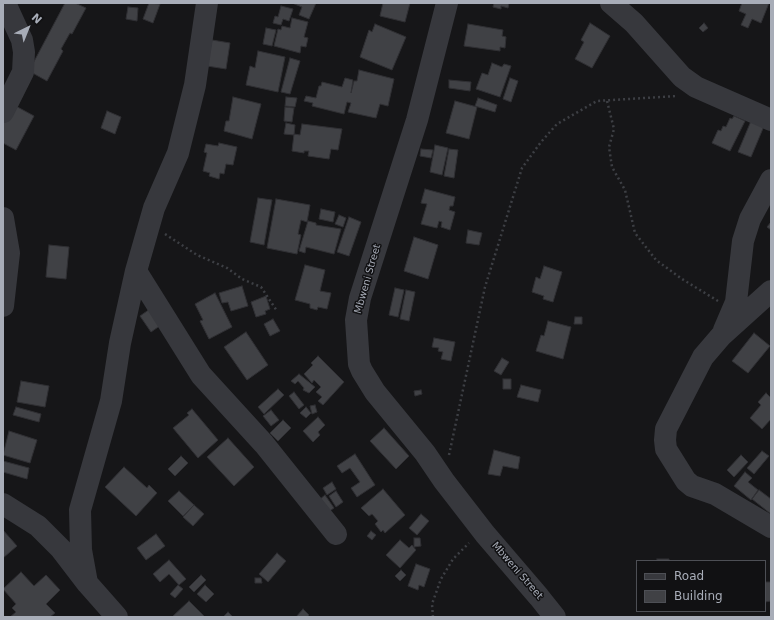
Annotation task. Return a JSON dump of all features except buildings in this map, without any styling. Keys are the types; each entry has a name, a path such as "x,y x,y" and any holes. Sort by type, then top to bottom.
{"street":[{"path":"3,112 23,72 24,52 22,40 5,3"},
{"path":"87,583 82,550 80,510 111,401 120,343 136,271 150,221 180,145 195,85 208,3"},
{"name":"Mbweni Street","path":"446,3 417,120 360,298 356,320 359,364 375,392 425,452 444,481 482,530 555,617"},
{"path":"611,3 634,23 686,81 696,87 771,120"},
{"path":"721,336 734,309 744,240 750,219 771,180"},
{"path":"3,218 9,253 3,306"},
{"path":"136,271 200,376 264,444 336,534"},
{"path":"771,292 721,336 703,357 680,398 666,429 666,449 680,474 692,486 715,494 771,527"},
{"path":"3,504 38,526 61,549 87,583 117,617"}],"path":[{"path":"444,481 485,287 522,168 540,142 557,124 597,101 680,96"},
{"path":"607,101 614,129 609,147 612,167 625,190 635,233 656,260 682,279 734,309"},
{"path":"150,221 175,242 197,255 227,268 242,279 261,287 277,311"},
{"path":"433,617 432,604 441,579 453,559 482,530"}]}
